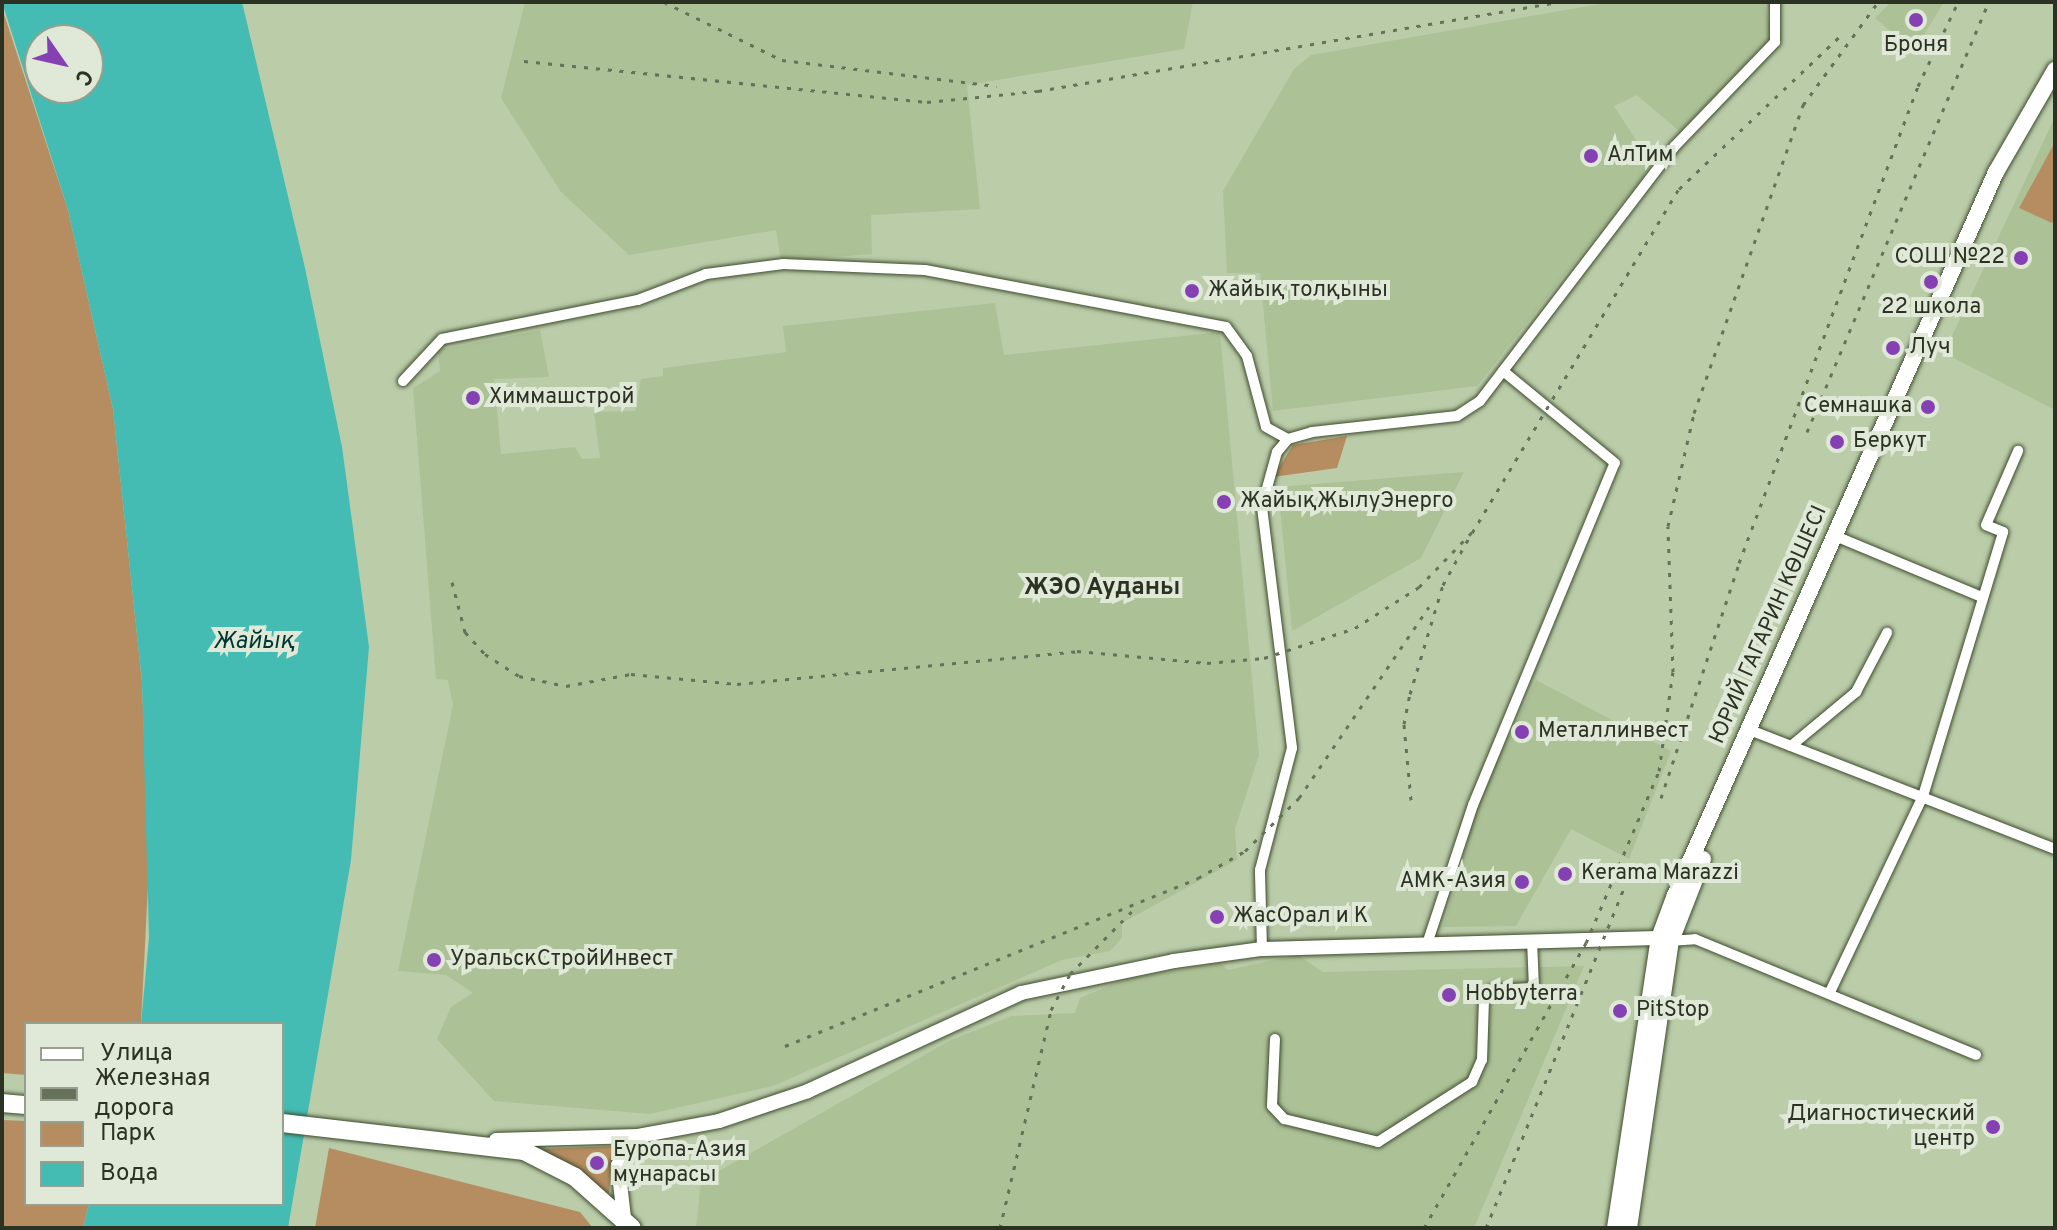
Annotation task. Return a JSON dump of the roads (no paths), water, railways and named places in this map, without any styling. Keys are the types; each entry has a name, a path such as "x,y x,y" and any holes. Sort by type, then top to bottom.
{"highway":[{"path":"2,1103 24,1105"},
{"path":"284,1123 467,1139 558,1166 628,1223"}],"main road":[{"name":"ЮРИЙ ГАГАРИН КӨШЕСІ","path":"1615,1228 1665,940 2000,162 2055,70"},
{"name":"ЮРИЙ ГАГАРИН КӨШЕСІ","path":"1629,1228 1665,940 1838,537 2006,176 2055,88"}],"street":[{"path":"403,381 442,339 638,300 706,274 783,264 925,270 1226,327 1247,356 1266,427 1288,439 1457,416 1480,401 1674,147 1775,42 1775,2"},
{"path":"1428,941 1473,805 1615,463 1503,371"},
{"path":"1262,949 1260,870 1292,748 1262,506 1268,468 1288,439"},
{"path":"1830,992 1923,796 2003,532 1986,525 2018,451"},
{"path":"1838,537 1982,597"},
{"path":"1791,746 1856,692 1887,633"},
{"path":"1755,732 2055,849"},
{"path":"467,1139 638,1136 719,1121 808,1091 1021,993 1262,949 1428,941 1695,939 1830,992 1976,1055"},
{"path":"1275,1039 1272,1106 1284,1119 1378,1142 1472,1082 1482,1060 1484,999 1492,990 1534,988 1532,941"},
{"path":"628,1223 618,1165 638,1136"}],"water":[{"name":"Жайық","path":"2,2 242,2 305,268 342,447 369,647 351,860 288,1228 83,1228 88,1206 284,1206 284,1022 141,1022 149,938 142,682 113,409 68,210 34,104 104,104 104,24 24,24 24,71"}],"railway":[{"path":"664,2 782,60 996,86"},
{"path":"524,61 927,102 1038,91 1558,2"},
{"path":"1424,1228 1586,943 1659,771 1673,672 1668,526 1694,413 1803,105 1878,2"},
{"path":"1661,798 1739,563 1918,86 1958,2"},
{"path":"1807,432 1989,2"},
{"path":"1411,800 1404,724 1410,694 1443,585 1466,543 1679,189 1840,36"},
{"path":"452,582 465,632 485,654 519,676 566,686 631,674 737,684 1077,651 1207,663 1264,658 1355,628 1419,587 1475,529"},
{"path":"785,1046 1198,878 1245,851 1299,798 1429,607"},
{"path":"1486,1228 1626,884"},
{"path":"1000,1228 1051,1010 1070,974 1134,909"}],"place":[{"name":"Броня","path":"1916,20"},
{"name":"АлТим","path":"1591,156"},
{"name":"СОШ №22","path":"2021,258"},
{"name":"22 школа","path":"1931,282"},
{"name":"Жайық толқыны","path":"1192,291"},
{"name":"Луч","path":"1893,348"},
{"name":"Химмашстрой","path":"473,398"},
{"name":"Семнашка","path":"1928,407"},
{"name":"Беркут","path":"1837,442"},
{"name":"ЖайықЖылуЭнерго","path":"1224,502"},
{"name":"Металлинвест","path":"1522,732"},
{"name":"Kerama Marazzi","path":"1565,874"},
{"name":"АМК-Азия","path":"1522,882"},
{"name":"ЖасОрал и К","path":"1217,917"},
{"name":"УральскСтройИнвест","path":"434,960"},
{"name":"Hobbyterra","path":"1449,995"},
{"name":"PitStop","path":"1620,1011"},
{"name":"Диагностический центр","path":"1993,1127"},
{"name":"Еуропа-Азия мұнарасы","path":"597,1163"}],"district":[{"name":"ЖЭО Ауданы","path":"1102,589"}]}
